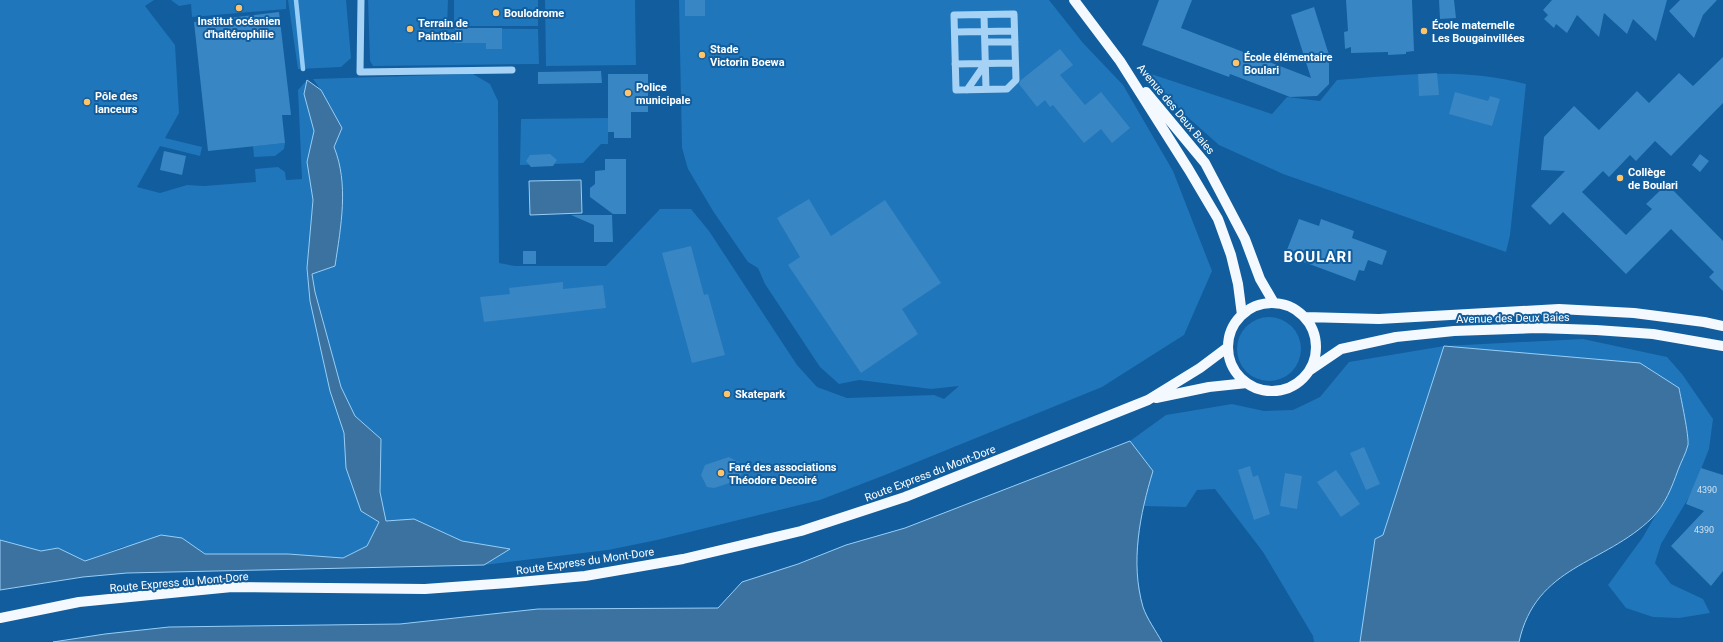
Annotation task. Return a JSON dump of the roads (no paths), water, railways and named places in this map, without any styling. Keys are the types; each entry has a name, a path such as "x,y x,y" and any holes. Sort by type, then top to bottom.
{"main road":[{"name":"Avenue des Deux Baies","path":"1074,0 1120,61 1205,163 1245,239 1260,279 1274,303"},
{"name":"Avenue des Deux Baies","path":"1120,61 1218,219 1238,284 1242,315"},
{"path":"1274,303 1296,309 1305,317 1314,333 1316,352 1310,370 1300,380 1286,389 1274,391 1263,390 1247,383 1237,373 1230,361 1228,347 1234,324 1242,315 1252,308 1262,304 1274,303"},
{"name":"Avenue des Deux Baies","path":"1305,317 1379,319 1559,309 1634,313 1704,322 1723,326"},
{"name":"Avenue des Deux Baies","path":"1310,370 1341,349 1396,337 1454,331 1538,328 1596,330 1653,334 1723,346"},
{"name":"Route Express du Mont-Dore","path":"1148,400 1200,368 1228,347"},
{"name":"Route Express du Mont-Dore","path":"0,618 79,602 232,587 425,589 585,576 647,566 801,532 905,497 1148,400 1209,387 1247,383"}],"street":[{"path":"361,0 360,72 512,70"},
{"path":"1014,14 1016,80 1007,89 956,90 954,15 984,15 1014,14"},
{"path":"984,15 986,89"},
{"path":"955,32 1014,31"},
{"path":"985,42 1015,42"},
{"path":"955,64 1015,63"},
{"path":"967,90 985,64"}],"waterway":[{"path":"296,0 303,69"}],"place":[{"name":"Institut océanien d'haltérophilie","path":"239,8"},
{"name":"Boulodrome","path":"496,13"},
{"name":"Terrain de Paintball","path":"410,29"},
{"name":"École maternelle Les Bougainvillées","path":"1424,31"},
{"name":"Stade Victorin Boewa","path":"702,55"},
{"name":"École élémentaire Boulari","path":"1236,63"},
{"name":"Police municipale","path":"628,93"},
{"name":"Pôle des lanceurs","path":"87,102"},
{"name":"Collège de Boulari","path":"1620,178"},
{"name":"Skatepark","path":"727,394"},
{"name":"Faré des associations Théodore Decoiré","path":"721,473"}],"district":[{"name":"BOULARI","path":"1318,257"}]}
